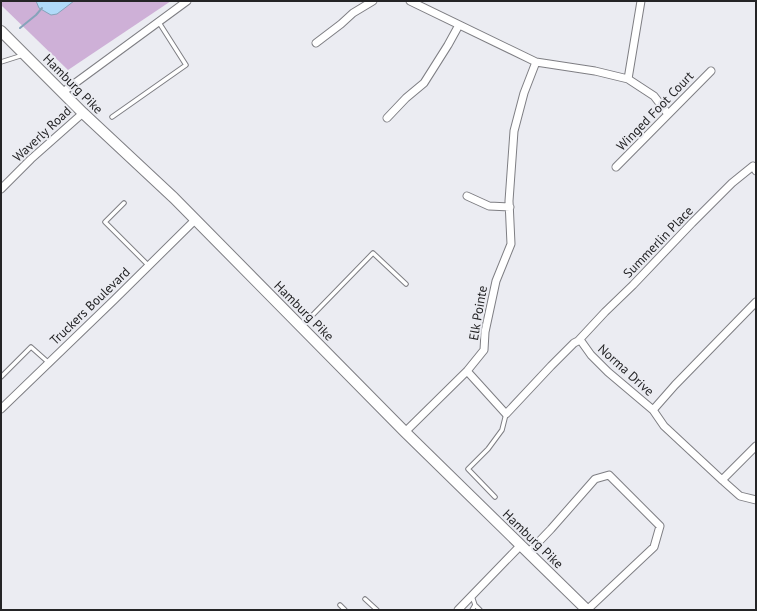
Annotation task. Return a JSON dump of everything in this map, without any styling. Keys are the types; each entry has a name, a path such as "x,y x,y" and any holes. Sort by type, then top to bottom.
{"main road":[{"name":"Hamburg Pike","path":"1,31 83,113 174,198 405,432 587,610"}],"street":[{"path":"62,92 187,1"},
{"path":"316,43 353,13 373,1"},
{"path":"410,1 536,62 596,71 628,79 654,96 668,114"},
{"path":"628,79 641,1"},
{"path":"387,118 406,98 424,84 448,45 458,25"},
{"name":"Elk Pointe","path":"405,432 467,371 484,350 496,281 511,244 511,170 514,132 524,93 536,62"},
{"name":"Winged Foot Court","path":"616,168 711,71"},
{"name":"Waverly Road","path":"1,189 31,159 83,113"},
{"name":"Summerlin Place","path":"578,341 732,184 753,166 756,171"},
{"path":"467,196 488,206 510,208"},
{"name":"Truckers Boulevard","path":"1,409 195,220"},
{"path":"653,410 675,385 756,302"},
{"path":"467,371 506,414 551,366 574,343 578,341"},
{"name":"Norma Drive","path":"578,341 581,341 590,355 608,372 653,410 664,426 722,480 740,496 756,500"},
{"path":"722,480 756,446"},
{"path":"458,610 472,595 524,549 551,529 595,479 609,475 660,526 654,547 587,610"}],"lane":[{"path":"112,117 186,65 158,21"},
{"path":"1,62 24,54"},
{"path":"124,203 105,222 148,266"},
{"path":"302,327 373,253 406,284"},
{"path":"1,377 31,347 49,363"},
{"path":"495,497 468,469 488,449 502,430 506,414"},
{"path":"472,595 475,605 480,610"},
{"path":"365,599 377,610"},
{"path":"340,605 345,610"},
{"path":"472,610 475,605"}],"shaded area":[{"path":"1,1 171,1 68,70 1,5"}],"water":[{"path":"36,1 74,1 57,14 51,15 39,8"}],"waterway":[{"path":"20,28 42,8"}]}
